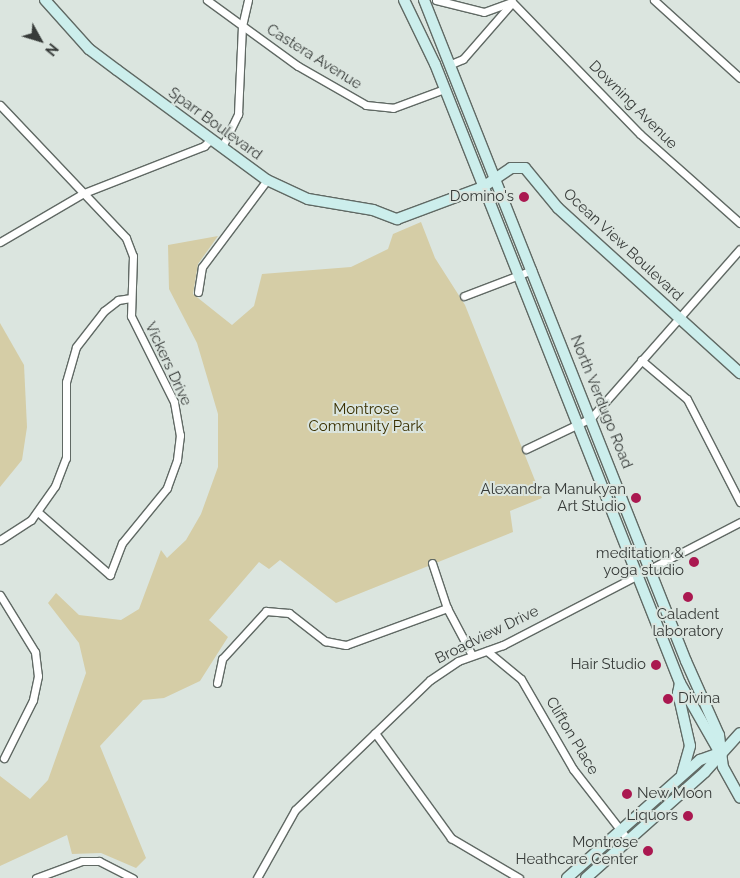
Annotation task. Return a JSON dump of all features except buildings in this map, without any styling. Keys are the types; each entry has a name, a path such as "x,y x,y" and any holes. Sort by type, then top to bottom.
{"main road":[{"name":"Sparr Boulevard","path":"45,0 89,49 267,180 308,199 373,210 396,219"},
{"name":"North Verdugo Road","path":"404,0 444,89 636,577 680,683 720,753"},
{"name":"North Verdugo Road","path":"424,0 451,64 692,677 719,734 720,753"},
{"name":"Ocean View Boulevard","path":"396,219 483,187 495,177 511,168 531,172 558,208 740,373"},
{"path":"679,778 690,746 680,683 692,677"},
{"path":"586,878 705,772 720,753 740,733"},
{"path":"568,878 700,760 720,753"},
{"path":"720,753 740,798"}],"street":[{"name":"Castera Avenue","path":"207,0 242,26 366,105 393,108 444,89"},
{"path":"222,147 238,114 242,26 248,0"},
{"path":"436,0 484,12 513,1"},
{"path":"654,0 740,78"},
{"path":"451,64 463,59 513,1"},
{"name":"Downing Avenue","path":"513,1 640,134 740,222"},
{"name":"Vickers Drive","path":"0,105 126,238 133,256 131,298 134,327 174,402 180,435 167,488 122,543 110,575 38,512"},
{"path":"0,242 84,193 204,146 211,139"},
{"path":"198,292 202,267 267,180"},
{"path":"526,449 578,427 590,418 740,249"},
{"path":"464,296 532,270"},
{"path":"0,540 23,527 38,512 66,458 66,382 71,359 99,316 118,300 131,298"},
{"path":"641,360 688,399 740,502"},
{"name":"Broadview Drive","path":"259,877 295,810 430,680 472,655 487,651 650,570 740,522"},
{"path":"432,563 447,608 472,655"},
{"path":"0,595 32,647 38,676 33,700 4,758"},
{"path":"216,683 222,659 266,611 290,614 325,641 346,645 447,608"},
{"name":"Clifton Place","path":"487,651 521,679 573,769 629,841"},
{"path":"375,733 451,838 519,878"},
{"path":"36,878 74,864 99,861 133,878"}],"green space":[{"name":"Montrose Community Park","path":"421,222 435,258 465,305 542,498 510,511 513,532 336,603 280,560 269,569 259,562 209,620 228,637 200,681 164,698 143,700 100,746 146,858 136,868 101,853 72,854 67,835 0,866 0,776 30,799 48,780 86,673 79,643 48,603 56,593 79,615 121,620 139,609 161,550 167,558 186,540 201,514 218,467 218,414 197,343 169,289 168,245 218,236 198,264 193,294 232,325 254,306 262,274 351,267 388,249 393,234"},
{"path":"0,323 24,365 27,427 22,460 0,487"}],"place":[{"name":"Domino's","path":"524,197"},
{"name":"Alexandra Manukyan Art Studio","path":"636,498"},
{"name":"meditation & yoga studio","path":"694,562"},
{"name":"Caladent laboratory","path":"688,597"},
{"name":"Hair Studio","path":"656,665"},
{"name":"Divina","path":"668,699"},
{"name":"New Moon","path":"627,794"},
{"name":"Liquors","path":"688,816"},
{"name":"Montrose Heathcare Center","path":"648,851"}]}
